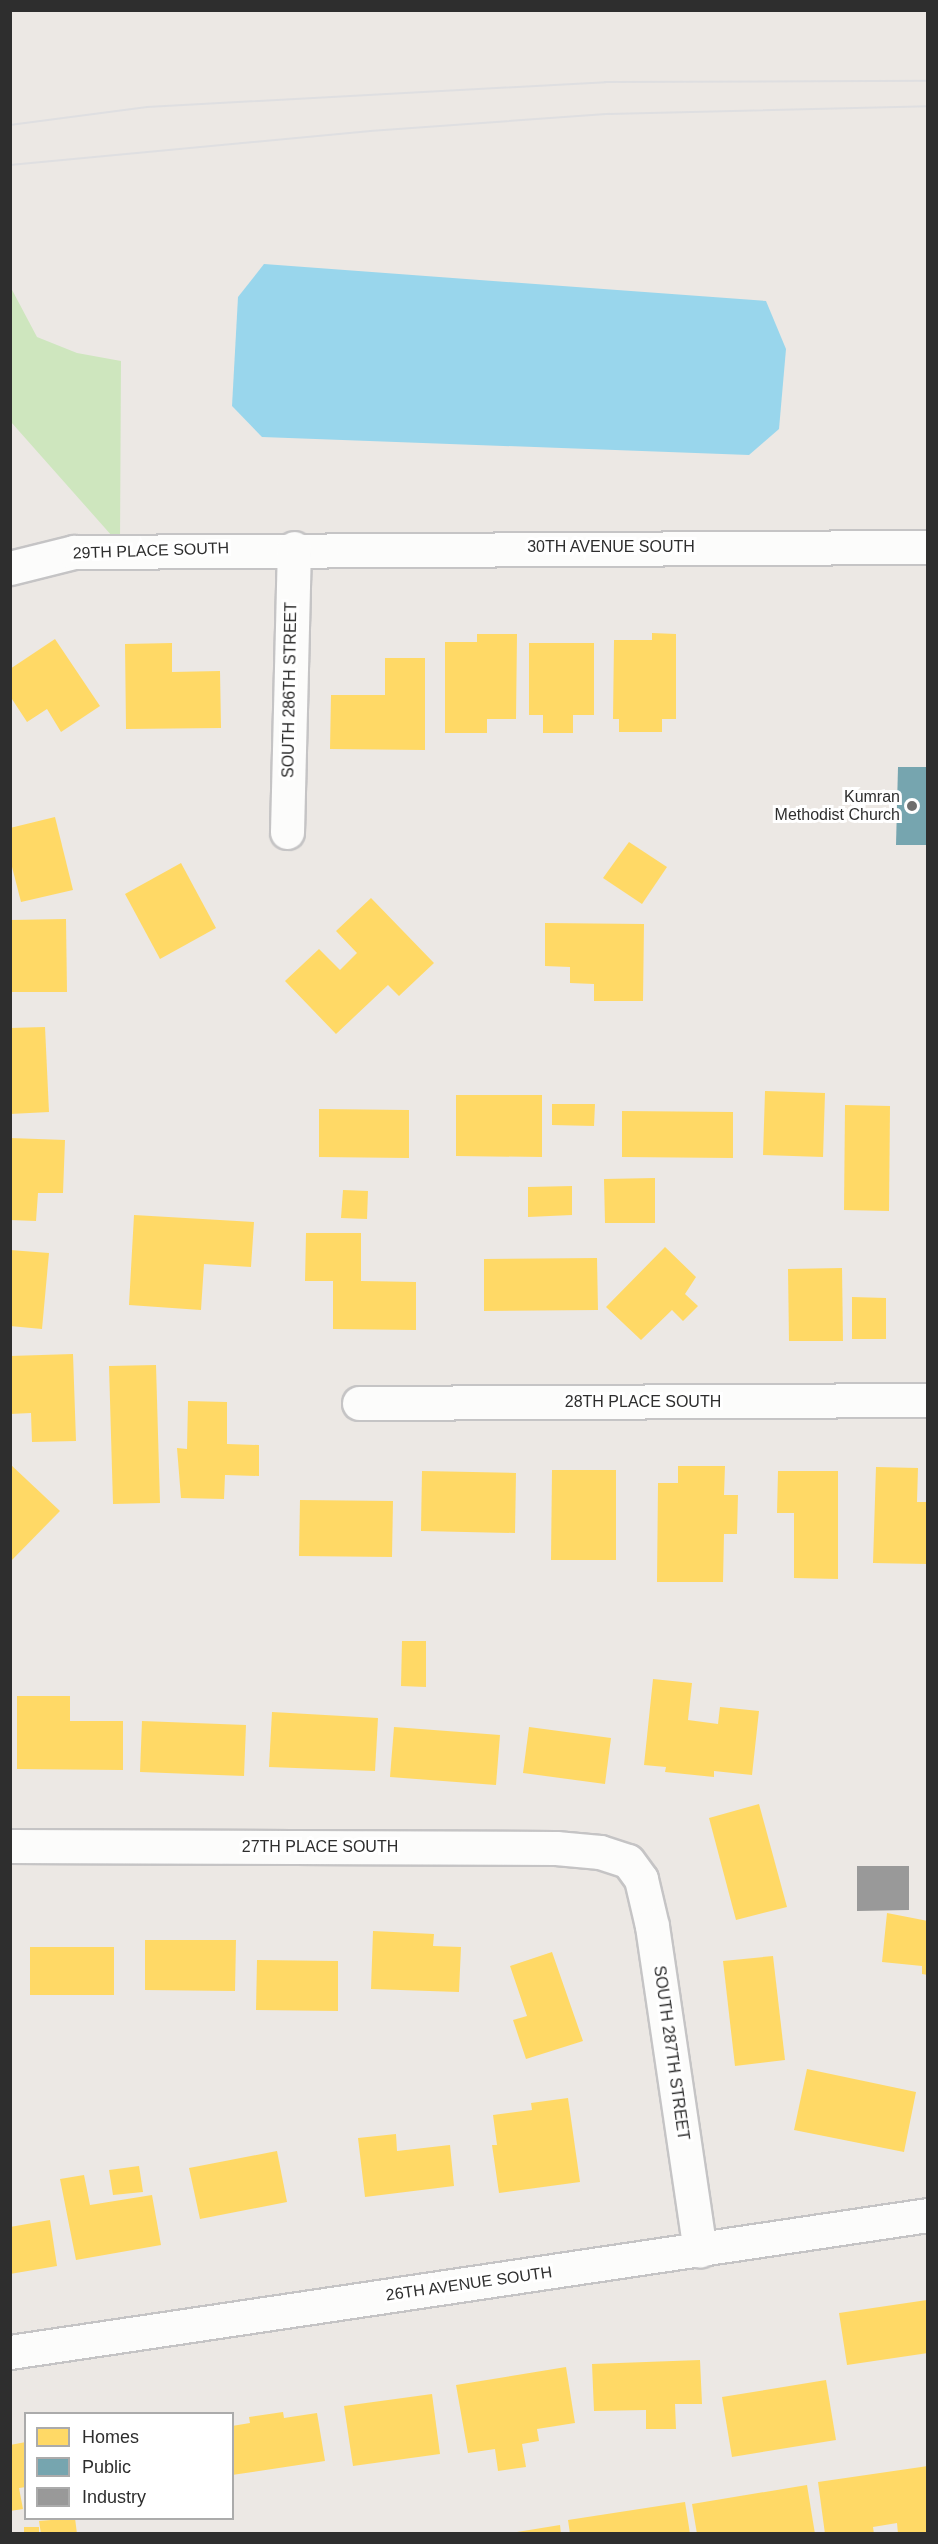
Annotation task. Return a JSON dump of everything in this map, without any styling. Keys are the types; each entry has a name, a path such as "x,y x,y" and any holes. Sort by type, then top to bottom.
{"street":[{"name":"30TH AVENUE SOUTH","path":"294,548 927,547"},
{"name":"29TH PLACE SOUTH","path":"10,568 74,552 294,548"},
{"name":"SOUTH 286TH STREET","path":"287,832 294,548"},
{"name":"28TH PLACE SOUTH","path":"359,1403 927,1400"},
{"name":"27TH PLACE SOUTH","path":"10,1846 556,1848 600,1852 628,1861"},
{"name":"SOUTH 287TH STREET","path":"628,1861 641,1879 652,1926 700,2250"},
{"name":"26TH AVENUE SOUTH","path":"10,2352 927,2215"}],"green space":[{"path":"10,286 37,337 77,353 121,361 120,545 11,422"}],"water":[{"path":"264,264 766,301 786,349 779,429 749,455 262,437 232,406 238,297"}],"building: Homes":[{"path":"652,633 676,634 676,719 662,719 662,732 619,732 619,719 613,719 614,640 652,640"},
{"path":"477,634 517,634 516,719 487,719 487,733 445,733 445,642 477,642"},
{"path":"55,639 100,706 61,732 47,709 27,722 10,696 10,669"},
{"path":"172,643 172,672 220,671 221,728 126,729 125,644"},
{"path":"529,643 594,643 594,715 573,715 573,733 543,733 543,715 529,715"},
{"path":"385,658 425,658 425,750 330,749 331,695 385,695"},
{"path":"55,817 73,890 21,902 10,859 10,828"},
{"path":"629,842 667,867 642,904 603,878"},
{"path":"181,863 216,928 160,959 125,894"},
{"path":"371,898 434,963 399,996 388,985 336,1034 285,981 319,949 340,970 357,953 336,931"},
{"path":"66,919 67,992 10,992 10,920"},
{"path":"545,923 644,924 643,1001 594,1001 594,984 570,983 570,967 545,966"},
{"path":"45,1027 49,1112 10,1114 10,1028"},
{"path":"765,1091 825,1093 823,1157 763,1155"},
{"path":"456,1095 542,1095 542,1157 456,1156"},
{"path":"552,1104 595,1104 594,1126 552,1125"},
{"path":"845,1105 890,1106 889,1211 844,1210"},
{"path":"319,1109 409,1110 409,1158 319,1157"},
{"path":"622,1111 733,1112 733,1158 622,1157"},
{"path":"10,1138 65,1140 63,1193 38,1193 36,1221 10,1220"},
{"path":"655,1178 655,1223 605,1223 604,1179"},
{"path":"572,1186 572,1215 528,1217 528,1187"},
{"path":"343,1190 368,1191 367,1219 341,1218"},
{"path":"134,1215 254,1222 251,1267 204,1264 201,1310 129,1305"},
{"path":"306,1233 361,1233 361,1281 416,1282 416,1330 333,1329 333,1281 305,1281"},
{"path":"665,1247 696,1277 685,1294 698,1306 683,1321 672,1310 641,1340 606,1307"},
{"path":"10,1250 49,1253 42,1329 10,1326"},
{"path":"597,1258 598,1310 484,1311 484,1259"},
{"path":"842,1268 843,1341 789,1341 788,1269"},
{"path":"852,1297 886,1298 886,1339 852,1339"},
{"path":"73,1354 76,1441 32,1442 31,1413 10,1414 10,1356"},
{"path":"156,1365 160,1503 113,1504 109,1366"},
{"path":"188,1401 227,1402 227,1444 259,1445 259,1476 225,1475 224,1499 181,1498 177,1448 187,1449"},
{"path":"10,1464 60,1511 10,1562"},
{"path":"678,1466 725,1466 724,1495 738,1495 737,1534 724,1534 723,1582 657,1582 658,1483 678,1483"},
{"path":"876,1467 918,1468 917,1502 928,1502 928,1564 873,1563"},
{"path":"552,1470 616,1470 616,1560 551,1560"},
{"path":"422,1471 516,1473 515,1533 421,1531"},
{"path":"778,1471 838,1471 838,1579 794,1578 794,1513 777,1513"},
{"path":"300,1500 393,1501 392,1557 299,1556"},
{"path":"402,1641 426,1641 426,1687 401,1686"},
{"path":"653,1679 692,1683 688,1720 718,1724 720,1707 759,1711 752,1775 714,1771 714,1777 665,1772 666,1767 644,1765"},
{"path":"17,1696 70,1696 70,1721 123,1721 123,1770 17,1769"},
{"path":"272,1712 378,1718 375,1771 269,1767"},
{"path":"142,1721 246,1725 244,1776 140,1772"},
{"path":"394,1727 500,1735 496,1785 390,1777"},
{"path":"529,1727 611,1738 605,1784 523,1773"},
{"path":"759,1804 787,1907 736,1920 709,1818"},
{"path":"887,1913 928,1921 928,1975 922,1974 922,1966 882,1962"},
{"path":"373,1931 434,1934 433,1946 461,1947 459,1992 371,1989"},
{"path":"145,1940 236,1940 235,1991 145,1990"},
{"path":"30,1947 114,1947 114,1995 30,1995"},
{"path":"552,1952 583,2041 526,2059 513,2020 527,2016 510,1966"},
{"path":"773,1956 785,2060 735,2066 723,1961"},
{"path":"257,1960 338,1961 338,2011 256,2010"},
{"path":"807,2069 916,2092 904,2152 794,2130"},
{"path":"568,2098 580,2182 499,2193 492,2145 497,2145 493,2115 532,2110 531,2103"},
{"path":"396,2134 397,2151 450,2145 454,2186 365,2197 358,2138"},
{"path":"277,2151 287,2202 200,2219 189,2168"},
{"path":"139,2166 143,2192 113,2195 109,2170"},
{"path":"84,2175 90,2205 152,2195 161,2245 76,2260 60,2179"},
{"path":"50,2220 57,2266 10,2274 10,2227"},
{"path":"927,2300 928,2353 847,2365 839,2313"},
{"path":"700,2360 702,2404 675,2404 676,2429 646,2429 646,2410 594,2411 592,2364"},
{"path":"566,2367 575,2423 537,2429 539,2441 522,2444 526,2467 498,2471 495,2449 468,2453 456,2385"},
{"path":"826,2380 836,2440 732,2457 722,2397"},
{"path":"432,2394 440,2454 353,2466 344,2406"},
{"path":"283,2412 284,2418 317,2413 325,2461 234,2475 234,2426 250,2423 249,2417"},
{"path":"24,2442 24,2487 19,2488 23,2509 10,2511 10,2445"},
{"path":"928,2466 928,2534 898,2534 897,2523 873,2527 874,2534 825,2534 818,2482"},
{"path":"807,2485 815,2534 697,2534 692,2504"},
{"path":"685,2502 690,2534 570,2534 568,2520"},
{"path":"75,2520 77,2534 41,2534 39,2521"},
{"path":"560,2525 561,2534 517,2534 517,2532"},
{"path":"24,2527 39,2527 39,2534 24,2534"}],"building: Public":[{"name":"Kumran Methodist Church","path":"898,767 928,767 928,845 896,845"}],"building: Industry":[{"path":"857,1866 909,1866 909,1910 857,1911"}],"tram line":[{"path":"10,125 147,107 605,82 928,81"},
{"path":"10,165 370,131 609,114 928,106"}],"place":[{"name":"Kumran Methodist Church","path":"912,806"}]}
